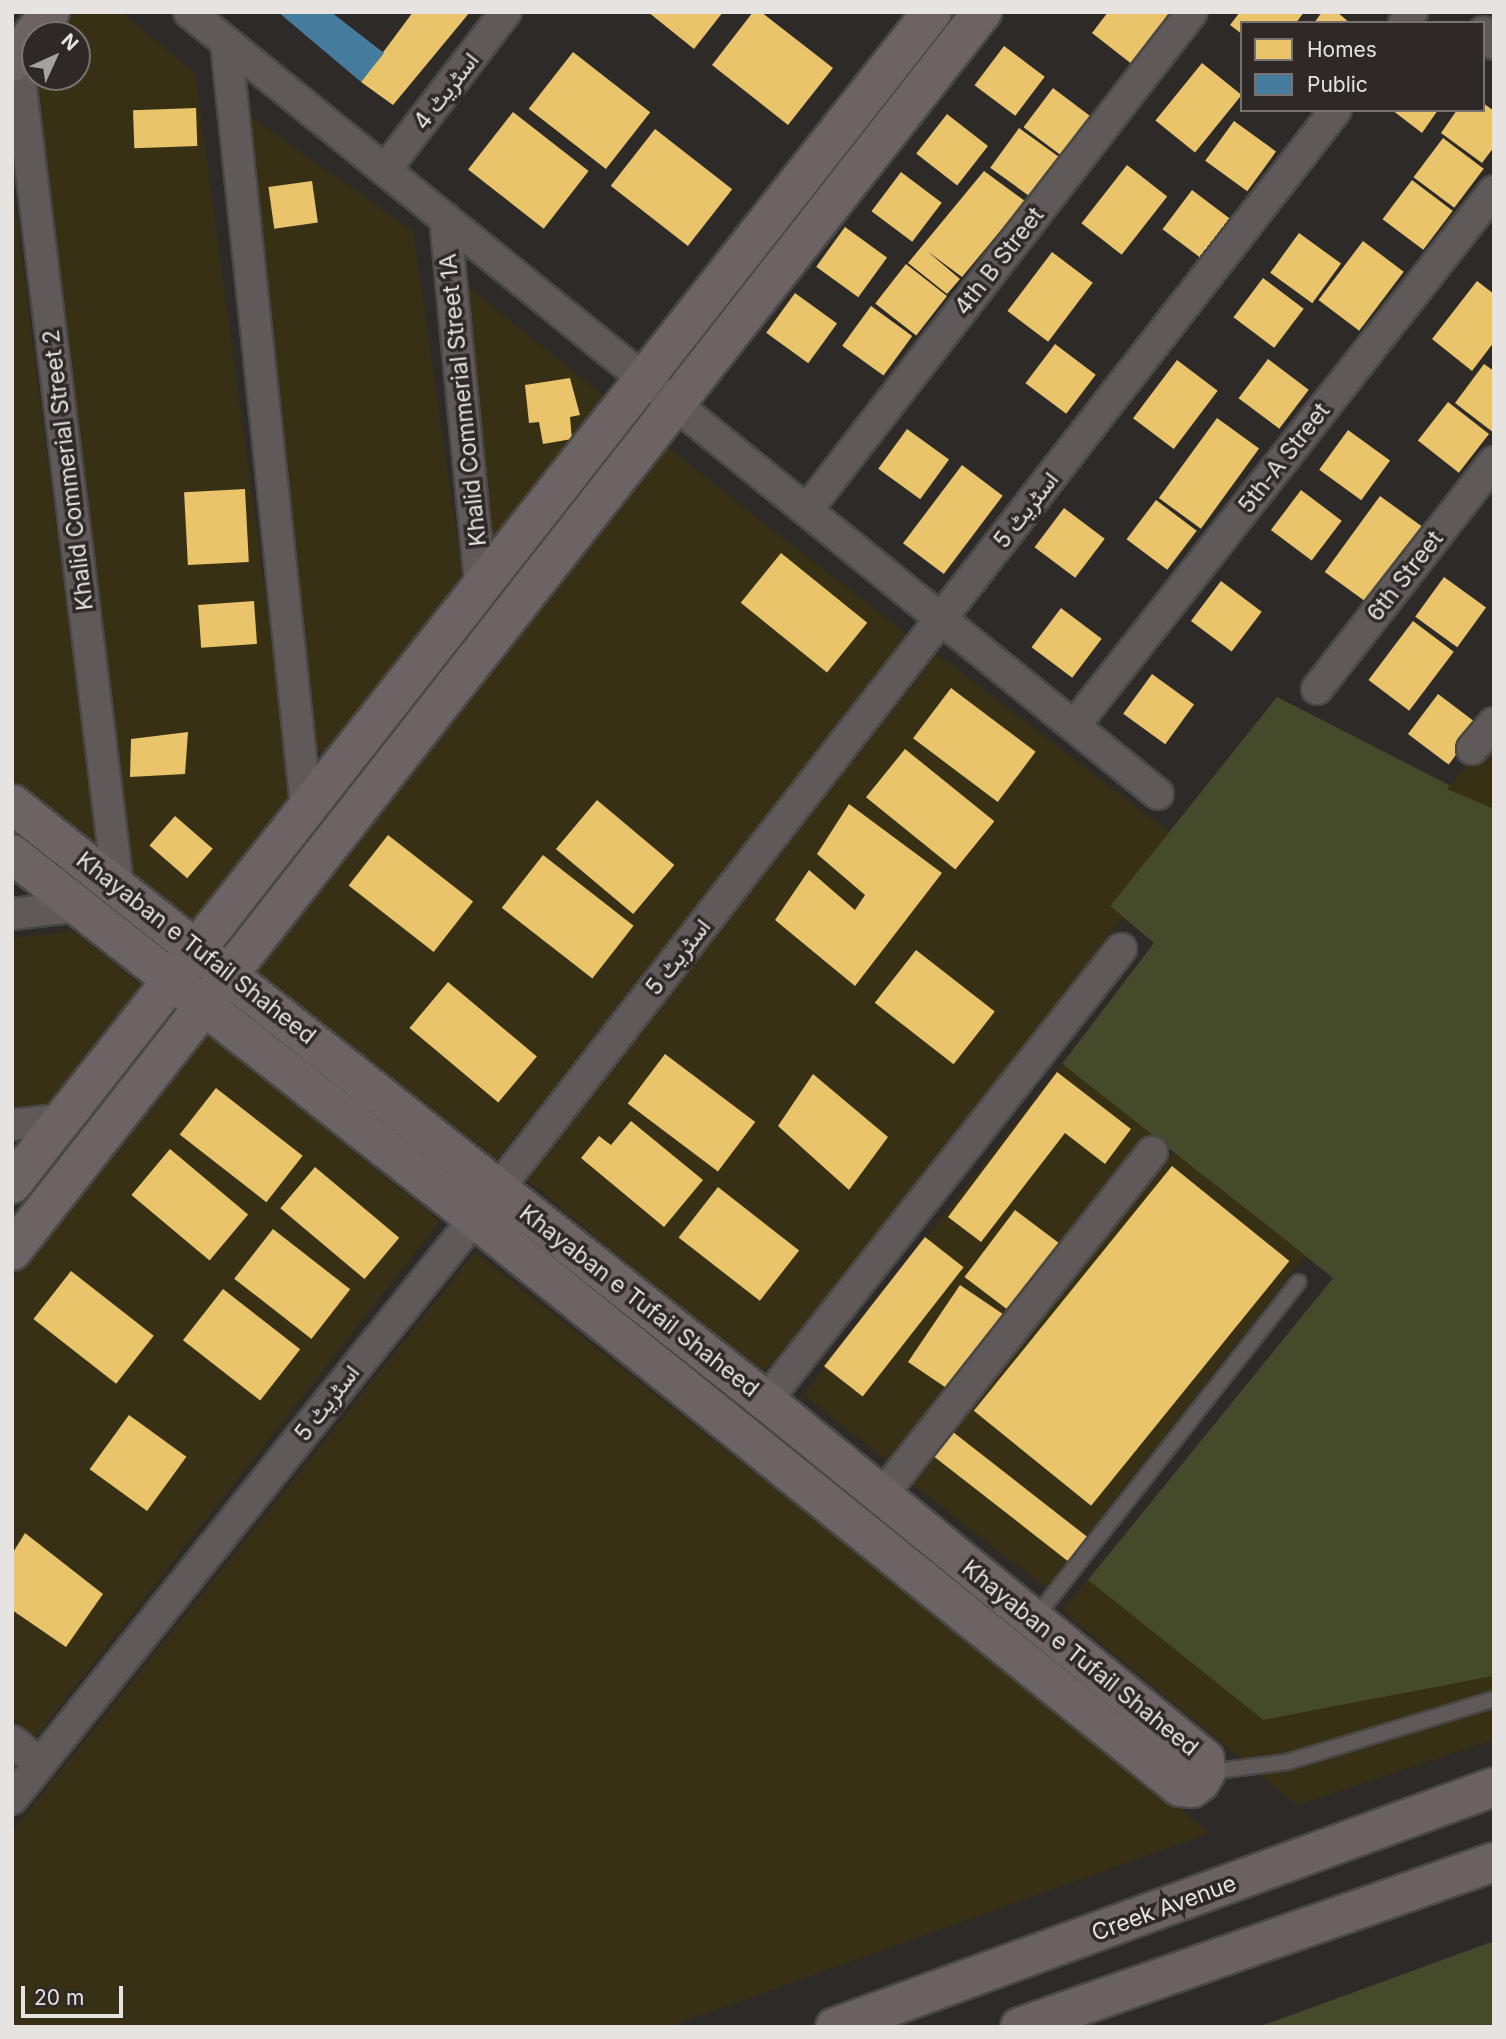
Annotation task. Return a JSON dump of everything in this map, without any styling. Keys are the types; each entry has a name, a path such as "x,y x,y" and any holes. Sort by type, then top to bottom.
{"main road":[{"name":"Creek Avenue","path":"835,2027 1494,1787"},
{"path":"1020,2027 1494,1862"}],"street":[{"path":"15,58 50,12"},
{"path":"189,12 1158,793"},
{"name":"اسٹریٹ 4","path":"385,170 506,12"},
{"path":"12,1251 189,991 213,960 306,806 641,377 932,12"},
{"path":"213,960 346,826 673,402 982,12"},
{"name":"4th B Street","path":"807,510 1192,12"},
{"path":"226,42 306,806"},
{"name":"Khalid Commerial Street 2","path":"15,58 118,886"},
{"name":"اسٹریٹ 5","path":"14,1794 486,1203 1334,112"},
{"name":"5th-A Street","path":"1074,726 1494,191"},
{"name":"Khalid Commerial Street 1A","path":"445,218 480,582"},
{"name":"6th Street","path":"1317,689 1494,462"},
{"path":"1472,749 1494,723"},
{"name":"Khayaban e Tufail Shaheed","path":"12,804 213,960 486,1203 1181,1787 1192,1788 1206,1772 1205,1759 880,1498 766,1401 486,1203 189,991 12,854"},
{"path":"12,914 79,906"},
{"path":"766,1401 1121,949"},
{"path":"12,1184 64,1119 189,991"},
{"path":"12,1125 64,1119"},
{"path":"880,1498 1152,1152"},
{"path":"12,1741 40,1764"}],"lane":[{"path":"1034,1619 1298,1283"},
{"path":"1206,1772 1287,1762 1494,1699"}],"green space":[{"path":"1277,697 1494,808 1494,1676 1263,1720 1088,1580 1333,1278 1062,1064 1154,943 1110,906"},
{"path":"1494,1941 1494,2027 1258,2027"}],"sand":[{"path":"73,12 121,12 195,73 293,801 192,927 129,873 37,91 91,91 91,21 66,21"},
{"path":"248,115 413,231 464,588 323,758 311,736"},
{"path":"12,180 97,850 12,781"},
{"path":"465,284 605,397 485,547"},
{"path":"663,444 907,635 497,1160 253,969"},
{"path":"937,654 1169,832 1110,906 1123,917 869,1245 772,1364 759,1372 525,1178"},
{"path":"1494,733 1494,809 1447,789"},
{"path":"73,931 144,987 53,1103 12,1108 12,938"},
{"path":"204,1032 440,1221 35,1738 12,1719 12,1280"},
{"path":"1062,1064 1153,1135 895,1466 803,1395"},
{"path":"1173,1152 1305,1255 1046,1588 913,1485"},
{"path":"475,1252 1210,1833 668,2027 12,2027 12,1832"},
{"path":"1088,1580 1263,1720 1494,1676 1494,1740 1297,1805 1062,1611"}],"building: Homes":[{"path":"413,12 470,12 393,105 361,82"},
{"path":"648,12 723,12 694,49"},
{"path":"753,12 761,12 833,68 788,125 712,65"},
{"path":"1108,12 1171,12 1133,65 1092,33"},
{"path":"1240,12 1304,12 1297,21 1240,21 1240,32 1230,25"},
{"path":"1322,12 1337,12 1348,21 1315,21"},
{"path":"1004,46 1045,77 1015,116 975,85"},
{"path":"573,52 650,112 606,169 529,109"},
{"path":"1202,63 1240,94 1240,97 1195,153 1155,121"},
{"path":"1053,88 1094,119 1064,158 1024,127"},
{"path":"1485,104 1494,111 1494,147 1482,163 1441,133 1456,112 1485,112"},
{"path":"196,108 197,146 134,148 133,110"},
{"path":"513,112 589,171 544,229 468,170"},
{"path":"1395,112 1437,112 1422,133"},
{"path":"947,114 988,146 957,185 916,153"},
{"path":"1234,121 1276,152 1247,191 1205,161"},
{"path":"1019,128 1061,159 1032,198 990,168"},
{"path":"655,129 732,189 688,246 611,186"},
{"path":"1443,138 1484,169 1454,208 1414,177"},
{"path":"1127,165 1167,196 1122,255 1081,223"},
{"path":"984,171 1025,201 962,277 927,251 960,279 947,294 908,263"},
{"path":"901,172 942,203 912,242 872,211"},
{"path":"1412,180 1453,211 1423,250 1383,219"},
{"path":"312,181 318,223 274,229 268,187"},
{"path":"1192,190 1233,221 1203,260 1163,229"},
{"path":"845,227 887,258 858,297 816,267"},
{"path":"1299,233 1341,264 1312,303 1270,273"},
{"path":"1363,241 1404,272 1359,331 1318,300"},
{"path":"1052,252 1093,283 1048,342 1007,311"},
{"path":"906,264 947,296 916,335 875,303"},
{"path":"1263,278 1304,309 1274,348 1234,317"},
{"path":"1477,281 1494,294 1494,342 1472,371 1432,339"},
{"path":"795,293 837,324 808,363 766,333"},
{"path":"871,306 912,336 883,376 842,346"},
{"path":"1055,344 1096,375 1066,414 1026,383"},
{"path":"1268,359 1309,390 1279,429 1239,398"},
{"path":"1177,360 1218,391 1174,449 1133,418"},
{"path":"1484,364 1494,371 1494,433 1455,403"},
{"path":"570,378 580,415 570,417 572,439 543,444 539,422 529,423 525,385"},
{"path":"1448,402 1489,434 1459,473 1418,441"},
{"path":"1217,418 1259,449 1201,529 1159,498"},
{"path":"907,429 949,460 920,499 878,469"},
{"path":"1348,430 1390,461 1361,500 1319,470"},
{"path":"962,465 1003,496 944,574 903,543"},
{"path":"245,489 249,562 188,565 184,492"},
{"path":"1301,490 1342,521 1312,561 1271,530"},
{"path":"1380,496 1422,527 1367,603 1325,572"},
{"path":"1156,500 1197,531 1167,570 1127,539"},
{"path":"1064,508 1105,539 1075,578 1035,547"},
{"path":"781,553 867,623 827,673 741,603"},
{"path":"1444,577 1486,608 1457,647 1415,617"},
{"path":"1221,581 1262,612 1232,652 1191,621"},
{"path":"254,601 257,644 201,648 198,605"},
{"path":"1061,608 1102,639 1072,678 1032,647"},
{"path":"1413,621 1454,652 1409,711 1368,680"},
{"path":"1152,674 1194,705 1165,744 1123,714"},
{"path":"951,688 1036,752 998,802 913,738"},
{"path":"1438,694 1479,725 1449,765 1408,734"},
{"path":"188,732 185,774 130,777 131,739"},
{"path":"905,749 994,821 955,870 866,797"},
{"path":"597,800 674,865 633,914 556,849"},
{"path":"849,804 942,873 855,986 775,920 809,870 855,910 865,895 817,854"},
{"path":"175,816 213,849 187,878 149,845"},
{"path":"388,835 473,901 434,952 349,885"},
{"path":"543,855 634,926 592,979 502,908"},
{"path":"916,950 995,1012 954,1064 875,1003"},
{"path":"448,982 537,1057 498,1103 409,1028"},
{"path":"665,1054 755,1122 718,1172 628,1104"},
{"path":"1057,1072 1131,1129 1105,1164 1065,1133 981,1242 948,1217"},
{"path":"813,1074 888,1137 849,1190 778,1126"},
{"path":"216,1088 303,1156 266,1202 180,1134"},
{"path":"631,1121 703,1180 664,1227 581,1158 599,1136 611,1145"},
{"path":"170,1149 248,1215 210,1261 131,1195"},
{"path":"1172,1166 1289,1261 1091,1506 974,1411"},
{"path":"315,1167 399,1238 365,1279 280,1208"},
{"path":"718,1187 799,1250 760,1301 679,1237"},
{"path":"1015,1210 1063,1246 1012,1313 964,1277"},
{"path":"273,1229 350,1289 311,1339 234,1279"},
{"path":"925,1237 964,1267 863,1396 824,1366"},
{"path":"71,1271 154,1336 116,1384 33,1319"},
{"path":"960,1285 1004,1315 952,1392 908,1362"},
{"path":"223,1289 300,1349 260,1401 183,1340"},
{"path":"129,1415 186,1457 147,1511 90,1469"},
{"path":"953,1432 1088,1537 1069,1562 934,1456"},
{"path":"25,1533 103,1594 66,1647 12,1610 12,1554"}],"building: Public":[{"path":"278,12 331,12 384,53 361,82"}]}
